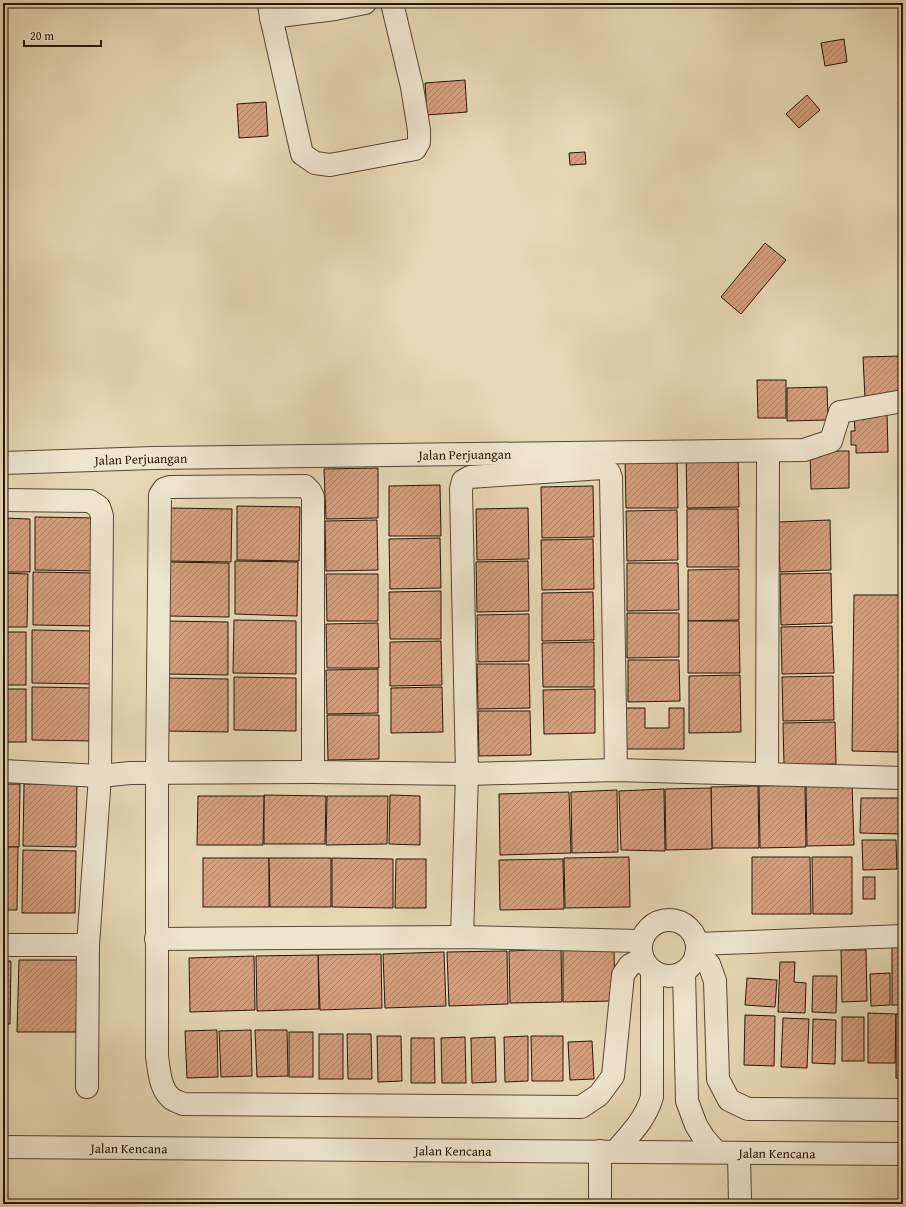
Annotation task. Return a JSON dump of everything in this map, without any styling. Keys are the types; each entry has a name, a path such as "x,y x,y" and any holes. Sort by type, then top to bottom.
{"street":[{"path":"364,3 335,9 270,10 302,154 315,163 330,165 415,150 419,142 419,130 412,87 392,3"},
{"name":"Jalan Perjuangan","path":"3,463 153,458 804,450 831,441 840,412 903,401"},
{"path":"767,774 768,457"},
{"path":"462,937 467,774 461,489 463,481 470,477 602,468 609,472 612,478 616,770"},
{"path":"313,772 313,497 310,491 305,486 170,487 164,489 160,495 156,938 157,1056 159,1075 171,1098 183,1104 581,1107 599,1095 613,1076 623,975 630,965 645,957"},
{"path":"3,500 90,501 99,507 102,516 100,776 88,945 87,1087"},
{"path":"3,771 100,776 130,773 313,772 467,774 616,770 903,778"},
{"path":"600,1204 600,1173 608,1151 642,1120 648,1110 652,1097 645,932 652,925 661,921 671,920 680,922 688,928 694,936 697,950 709,964 715,981 718,1079 729,1100 748,1109 903,1110"},
{"path":"697,950 903,936"},
{"path":"156,938 462,937 645,957 659,975 668,977 684,972 693,963 697,950"},
{"path":"3,945 88,945"},
{"path":"684,972 687,1101 696,1125 704,1138 716,1152"},
{"name":"Jalan Kencana","path":"3,1146 716,1152 739,1162 903,1154"},
{"path":"739,1162 740,1204"}],"building":[{"path":"844,39 847,62 825,66 821,43"},
{"path":"903,52 903,64 898,62"},
{"path":"465,80 467,112 427,115 425,83"},
{"path":"903,90 903,106 898,104"},
{"path":"807,95 820,110 799,128 786,114"},
{"path":"266,102 268,136 239,138 237,104"},
{"path":"585,152 586,164 570,165 569,153"},
{"path":"765,243 786,260 741,314 721,297"},
{"path":"903,356 903,397 865,398 863,357"},
{"path":"757,380 786,380 786,418 758,418"},
{"path":"827,387 828,420 787,421 787,388"},
{"path":"899,407 903,407 903,444 901,444"},
{"path":"887,412 888,452 856,453 856,445 851,445 851,431 855,431 854,414"},
{"path":"810,451 849,451 849,488 811,489"},
{"path":"738,452 739,507 687,508 686,453"},
{"path":"677,457 678,508 626,508 625,458"},
{"path":"378,468 378,518 326,519 324,469"},
{"path":"440,485 441,536 389,536 389,486"},
{"path":"593,486 594,537 542,538 541,487"},
{"path":"237,506 300,507 299,561 237,560"},
{"path":"169,508 232,509 231,562 169,561"},
{"path":"528,508 529,559 477,560 476,509"},
{"path":"687,509 738,509 739,567 687,567"},
{"path":"677,510 678,560 627,561 626,511"},
{"path":"35,517 98,518 98,571 35,570"},
{"path":"3,518 30,519 30,572 3,572"},
{"path":"377,520 378,570 326,571 325,521"},
{"path":"830,520 831,570 780,572 778,522"},
{"path":"440,538 441,588 390,589 389,539"},
{"path":"593,539 594,589 542,590 541,540"},
{"path":"235,561 298,562 297,616 235,614"},
{"path":"528,561 529,611 477,612 476,562"},
{"path":"167,562 229,563 229,617 167,616"},
{"path":"627,563 678,563 679,610 627,611"},
{"path":"739,569 739,620 688,621 688,570"},
{"path":"33,572 96,573 95,626 33,625"},
{"path":"3,573 28,574 27,627 3,627"},
{"path":"831,573 832,623 781,625 780,574"},
{"path":"326,574 378,574 378,621 327,621"},
{"path":"441,591 441,639 390,639 389,592"},
{"path":"593,592 594,640 542,641 542,593"},
{"path":"854,595 903,595 903,636 900,636 898,752 852,751"},
{"path":"627,613 679,613 679,657 627,658"},
{"path":"529,614 529,661 478,662 477,615"},
{"path":"234,620 296,621 296,674 233,673"},
{"path":"166,621 228,622 228,675 165,674"},
{"path":"688,621 739,621 740,673 688,673"},
{"path":"378,623 379,668 327,668 326,624"},
{"path":"832,626 834,673 782,674 781,627"},
{"path":"32,630 94,631 94,684 32,683"},
{"path":"3,632 26,632 26,685 3,685"},
{"path":"441,641 442,685 390,686 390,642"},
{"path":"594,642 594,687 543,687 542,643"},
{"path":"628,660 679,660 680,701 628,702"},
{"path":"477,664 529,664 530,708 478,709"},
{"path":"378,669 378,713 327,714 326,670"},
{"path":"740,675 741,732 689,733 689,676"},
{"path":"833,676 834,720 783,721 782,677"},
{"path":"234,677 296,678 296,731 234,730"},
{"path":"166,678 228,679 228,732 166,731"},
{"path":"32,687 95,688 94,741 32,740"},
{"path":"442,687 443,732 391,733 391,688"},
{"path":"3,689 26,689 26,742 3,742"},
{"path":"595,689 595,733 544,734 543,690"},
{"path":"621,708 645,708 645,728 669,728 669,708 684,708 684,749 621,749"},
{"path":"478,711 530,711 531,755 479,756"},
{"path":"327,715 379,715 379,759 328,760"},
{"path":"835,722 836,764 784,765 783,723"},
{"path":"3,784 20,784 19,847 3,847"},
{"path":"24,784 77,784 76,847 23,846"},
{"path":"852,784 854,845 807,846 806,785"},
{"path":"805,785 806,847 760,848 759,786"},
{"path":"758,786 759,848 712,848 711,787"},
{"path":"711,788 712,849 666,850 665,789"},
{"path":"664,789 665,851 621,850 619,791"},
{"path":"617,790 618,852 572,853 571,792"},
{"path":"569,792 571,853 500,855 499,794"},
{"path":"264,795 326,796 325,844 264,844"},
{"path":"390,795 420,796 420,845 389,844"},
{"path":"198,796 264,796 263,845 197,845"},
{"path":"327,796 388,796 387,844 326,845"},
{"path":"861,798 899,798 899,834 860,833"},
{"path":"862,840 896,840 897,869 863,870"},
{"path":"3,847 18,847 17,910 3,910"},
{"path":"23,850 76,851 75,913 22,913"},
{"path":"629,857 630,907 565,908 564,858"},
{"path":"752,857 810,857 811,914 752,914"},
{"path":"812,857 852,857 852,914 813,914"},
{"path":"203,858 269,858 269,907 203,907"},
{"path":"269,858 331,858 331,907 270,907"},
{"path":"332,858 393,859 393,908 332,907"},
{"path":"396,859 426,859 426,908 395,908"},
{"path":"563,859 564,909 500,910 499,860"},
{"path":"863,877 875,877 875,899 863,899"},
{"path":"892,942 903,942 903,1005 892,1005"},
{"path":"614,948 615,1001 563,1002 563,949"},
{"path":"561,949 562,1002 510,1003 509,951"},
{"path":"841,950 866,950 867,1001 842,1002"},
{"path":"507,951 508,1004 449,1006 447,952"},
{"path":"444,952 446,1006 385,1008 383,954"},
{"path":"381,954 382,1008 320,1010 318,955"},
{"path":"318,955 319,1009 257,1011 256,956"},
{"path":"254,956 255,1010 190,1012 189,958"},
{"path":"19,960 78,960 76,1032 17,1032"},
{"path":"3,961 11,961 10,1024 3,1024"},
{"path":"780,962 795,962 794,982 806,983 805,1013 778,1012"},
{"path":"890,973 890,1005 871,1006 870,974"},
{"path":"813,976 837,976 836,1013 812,1012"},
{"path":"747,978 777,980 775,1007 745,1005"},
{"path":"868,1013 896,1014 895,1063 868,1063"},
{"path":"896,1014 903,1014 903,1079 896,1078"},
{"path":"745,1015 775,1016 774,1066 744,1065"},
{"path":"842,1017 864,1017 864,1061 842,1061"},
{"path":"783,1018 809,1019 807,1068 781,1067"},
{"path":"813,1019 836,1020 835,1064 812,1063"},
{"path":"217,1030 218,1077 187,1078 185,1031"},
{"path":"251,1030 252,1076 221,1077 219,1031"},
{"path":"255,1030 287,1030 288,1076 257,1077"},
{"path":"289,1032 313,1032 313,1077 289,1077"},
{"path":"319,1034 343,1034 343,1079 319,1079"},
{"path":"347,1034 371,1034 372,1079 348,1079"},
{"path":"377,1036 401,1036 402,1081 378,1082"},
{"path":"528,1036 528,1081 505,1082 504,1037"},
{"path":"531,1036 563,1036 563,1081 532,1081"},
{"path":"465,1037 466,1083 442,1083 441,1038"},
{"path":"495,1037 496,1082 472,1083 471,1038"},
{"path":"411,1038 434,1038 435,1083 411,1083"},
{"path":"592,1041 594,1079 570,1080 568,1042"}]}
